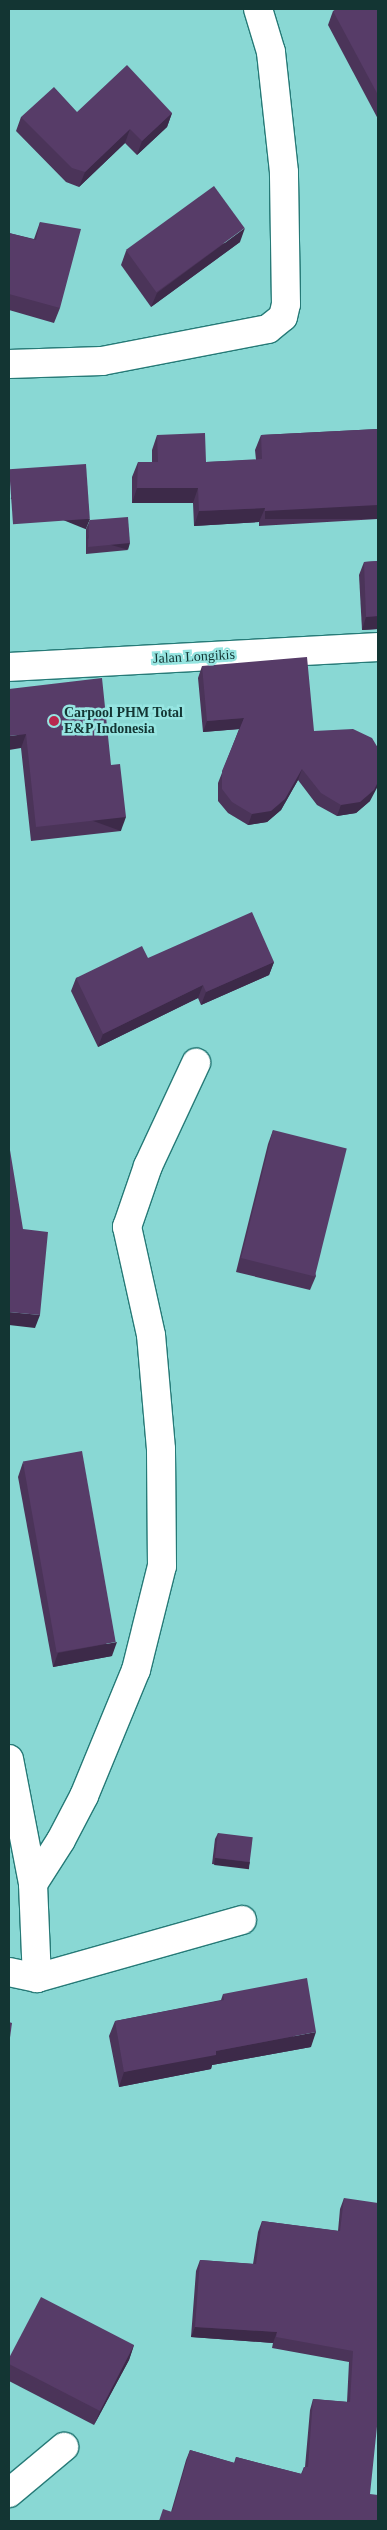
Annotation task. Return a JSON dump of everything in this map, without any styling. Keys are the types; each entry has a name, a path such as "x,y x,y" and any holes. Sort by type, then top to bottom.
{"street":[{"path":"9,364 102,361 268,329 283,317 286,304 284,172 271,52 258,9"},
{"name":"Jalan Longikis","path":"9,667 378,646"},
{"path":"33,1884 61,1840 84,1796 136,1670 162,1566 161,1449 151,1335 128,1227 148,1166 196,1063"},
{"path":"9,1758 33,1884 37,1978"},
{"path":"9,1972 37,1978 242,1920"},
{"path":"9,2493 64,2446"}],"building":[{"path":"336,9 378,9 378,95 333,11"},
{"path":"127,65 172,113 142,141 130,129 85,172 72,168 21,117 54,87 77,112"},
{"path":"214,186 245,228 156,292 126,250"},
{"path":"40,222 81,229 60,308 9,294 9,233 36,240"},
{"path":"378,429 378,505 265,511 265,508 199,511 198,488 137,488 138,462 158,462 157,435 205,433 206,462 262,459 261,435"},
{"path":"86,464 90,519 13,524 9,469"},
{"path":"128,517 130,543 88,547 90,520"},
{"path":"378,561 378,616 366,617 364,562"},
{"path":"307,657 314,731 353,729 372,738 378,748 378,782 374,790 360,802 341,805 321,793 302,769 285,799 271,811 252,814 232,802 222,789 222,771 244,718 207,721 202,666"},
{"path":"102,678 111,765 120,764 126,817 36,827 26,734 9,736 9,689"},
{"path":"252,912 274,962 206,992 203,985 103,1034 76,978 142,946 148,958"},
{"path":"273,1130 347,1148 315,1276 241,1258"},
{"path":"9,1144 23,1229 48,1232 40,1315 9,1312"},
{"path":"82,1451 116,1642 57,1652 23,1461"},
{"path":"218,1833 253,1837 250,1862 215,1858"},
{"path":"307,1978 316,2032 216,2051 216,2055 124,2072 115,2021 224,2000 223,1994"},
{"path":"9,2022 12,2023 9,2045"},
{"path":"344,2198 378,2203 378,2417 370,2494 378,2495 378,2521 159,2521 163,2509 172,2512 190,2450 235,2463 236,2457 302,2474 304,2467 308,2467 313,2399 350,2402 353,2351 276,2337 277,2332 195,2327 200,2260 256,2264 262,2221 340,2231"},
{"path":"41,2297 134,2345 100,2411 9,2364 9,2358"}],"place":[{"name":"Carpool PHM Total E&P Indonesia","path":"54,721"}]}
